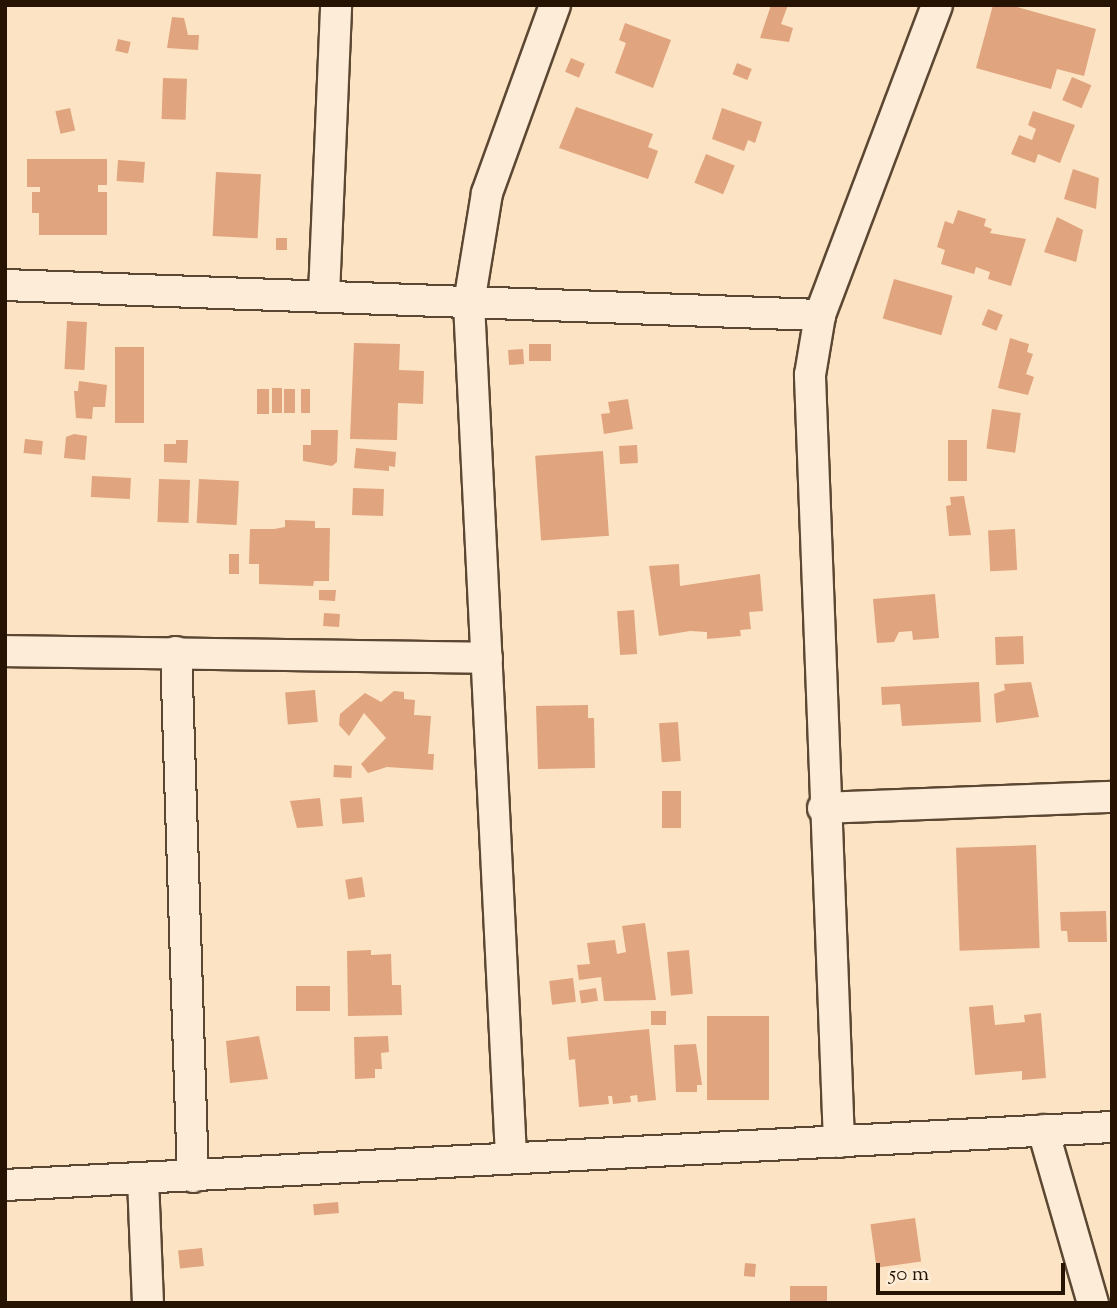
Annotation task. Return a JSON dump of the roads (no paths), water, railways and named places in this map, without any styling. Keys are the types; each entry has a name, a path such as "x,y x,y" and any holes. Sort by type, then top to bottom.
{"street":[{"path":"324,295 336,5"},
{"path":"511,1156 469,303 487,193 555,5"},
{"path":"839,1142 808,398 820,315 937,5"},
{"path":"5,285 820,315"},
{"path":"5,650 487,658"},
{"path":"176,652 193,1177"},
{"path":"823,808 1112,797"},
{"path":"5,1185 1112,1126"},
{"path":"1043,1130 1093,1303"},
{"path":"143,1179 148,1303"}]}
